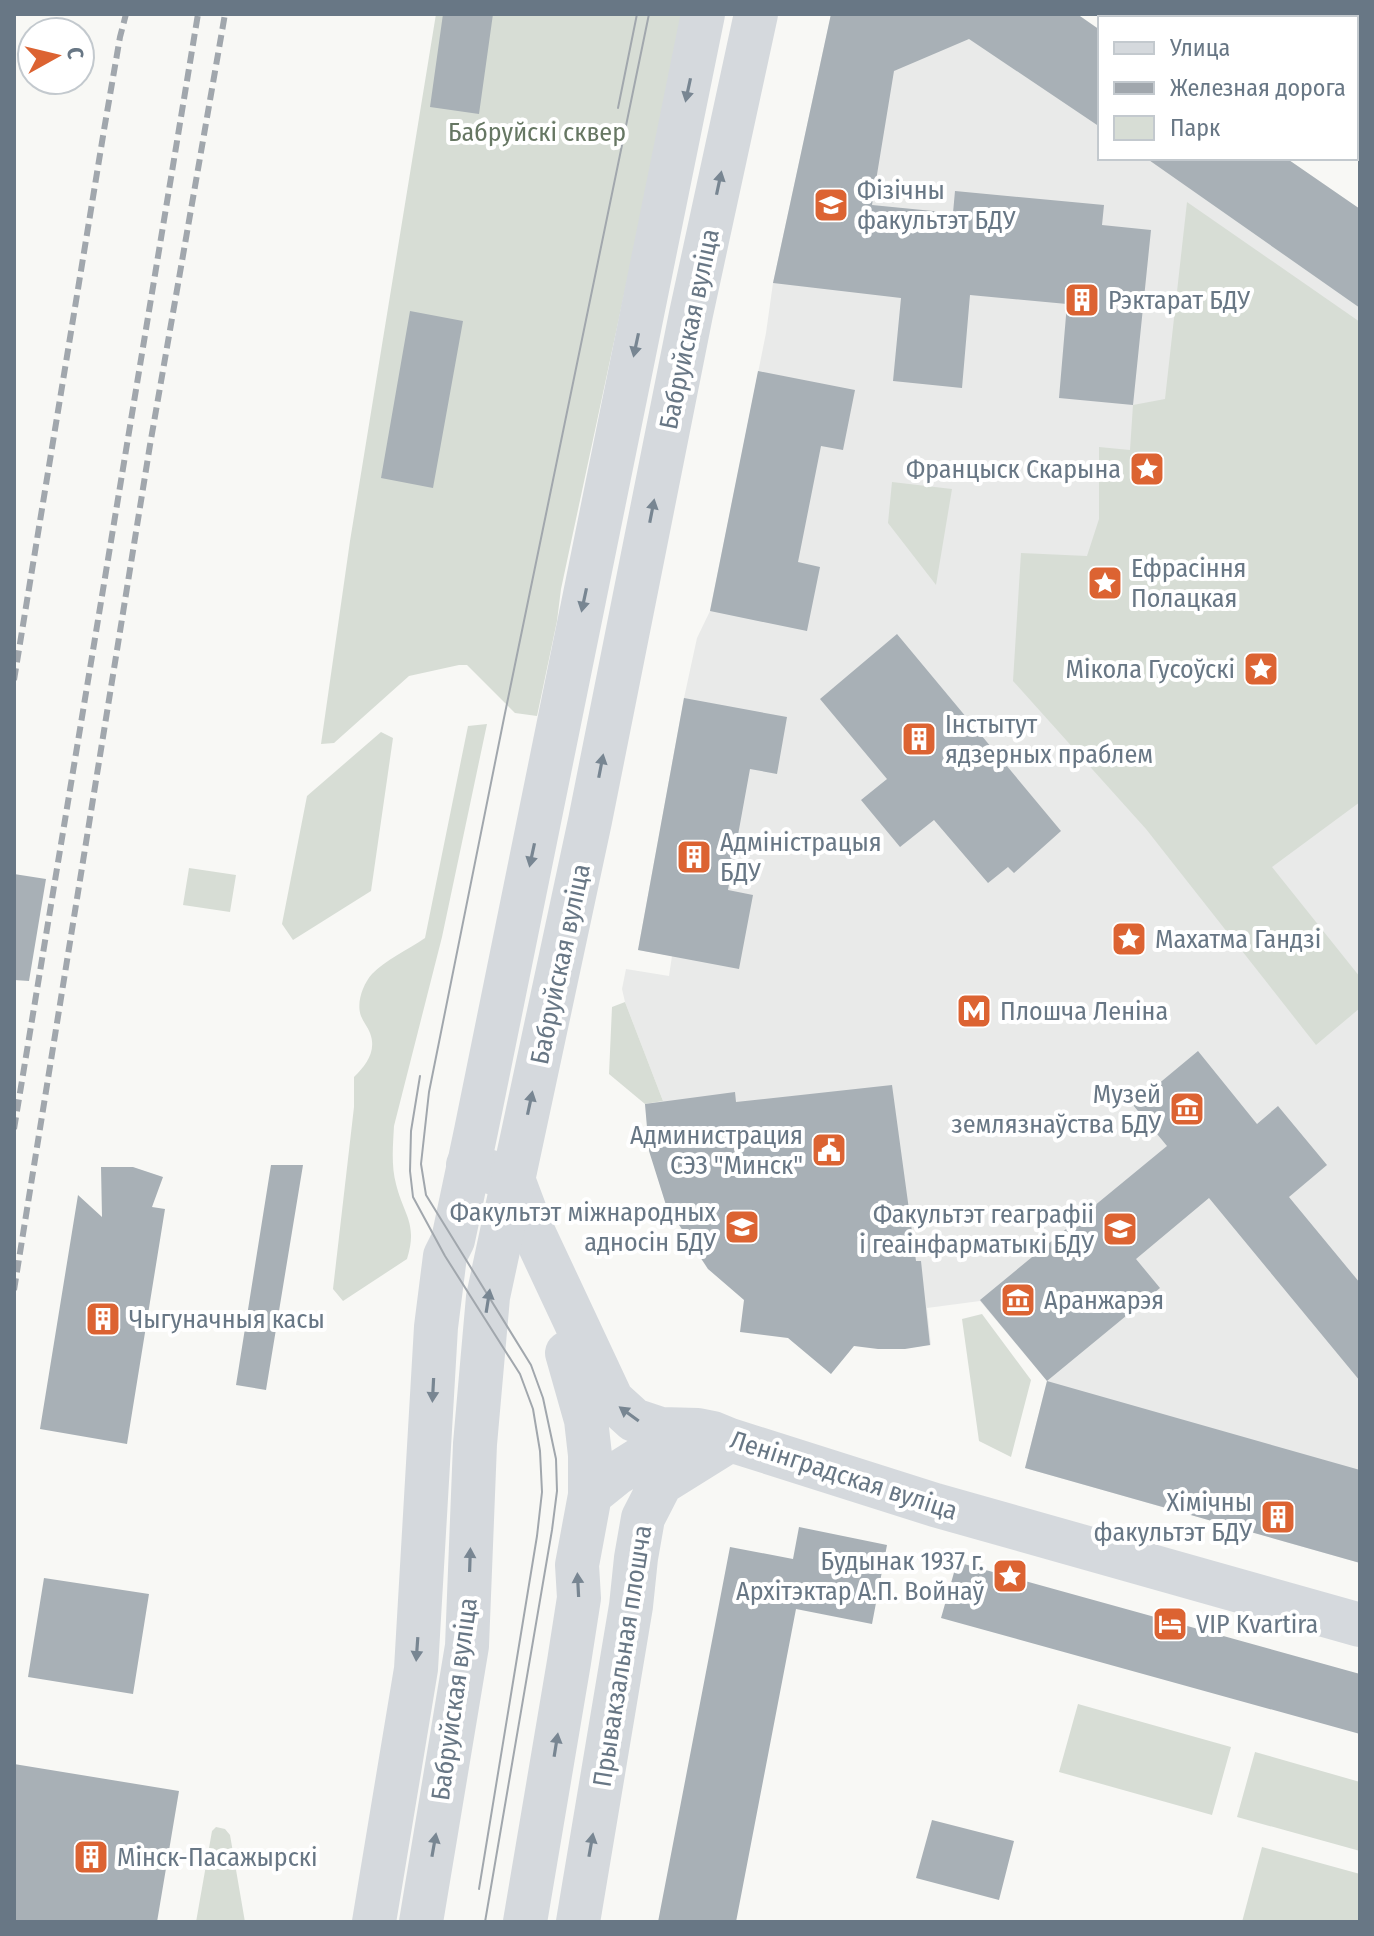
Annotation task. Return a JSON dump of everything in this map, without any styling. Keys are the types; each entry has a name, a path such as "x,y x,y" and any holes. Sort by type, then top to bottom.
{"main road":[{"name":"Бабруйская вуліца","path":"374,1922 416,1669 436,1327 445,1256 453,1240 703,14"},
{"name":"Бабруйская вуліца","path":"421,1922 467,1646 475,1444 488,1297 590,821 691,314 756,14"},
{"path":"468,1165 513,1179"},
{"name":"Ленінградская вуліца","path":"513,1179 531,1227 612,1400 634,1420 661,1429 713,1433 935,1505 1360,1625"},
{"name":"Прывакзальная плошча","path":"525,1922 579,1598 577,1565 590,1495 586,1420 531,1227"},
{"path":"590,1495 643,1457 730,1440"},
{"name":"Прывакзальная плошча","path":"578,1922 643,1518 661,1483 730,1440"}],"shaded area":[{"path":"831,14 1077,14 1098,29 1098,160 1289,160 1360,209 1360,1563 1025,1468 1047,1381 980,1301 927,1308 931,1345 905,1348 708,1269 666,1205 650,1151 645,1104 663,1101 622,989 626,969 669,976 672,956 638,950 684,698 697,638 710,611 766,333 773,283"}],"green space":[{"name":"Бабруйскі сквер","path":"436,14 682,14 537,716 515,713 467,665 459,665 409,676 334,743 321,744 350,541"},
{"path":"1187,202 1360,322 1360,802 1272,867 1360,977 1360,1008 1316,1045 1146,829 1013,681 1021,553 1087,556 1099,519 1099,447 1130,450 1133,405 1165,399"},
{"path":"892,482 952,489 936,585 888,523"},
{"path":"487,724 442,937 394,1126 394,1177 409,1220 410,1247 407,1259 343,1301 333,1289 354,1107 354,1077 366,1063 372,1046 360,1011 361,994 377,969 425,938 468,726"},
{"path":"381,732 393,738 371,891 293,940 282,924 307,796"},
{"path":"189,868 236,875 230,912 183,905"},
{"path":"625,1002 663,1101 645,1104 609,1074 612,1007"},
{"path":"982,1314 1031,1380 1011,1457 979,1441 962,1319"},
{"path":"1078,1704 1231,1747 1212,1815 1059,1772"},
{"path":"1255,1752 1360,1782 1360,1851 1237,1817"},
{"path":"216,1827 225,1829 230,1835 245,1922 196,1922 212,1831"},
{"path":"1262,1847 1360,1874 1360,1922 1242,1922"}],"building":[{"path":"443,14 493,14 479,114 430,107"},
{"path":"831,14 1077,14 1098,29 1098,126 969,39 894,71 872,205 953,213 955,191 1104,205 1102,225 1151,230 1133,405 1059,398 1067,304 970,295 962,388 893,381 901,298 773,283"},
{"path":"1149,160 1289,160 1360,209 1360,308"},
{"path":"410,311 463,321 433,488 381,478"},
{"path":"758,371 855,390 843,450 821,446 798,562 820,567 807,631 710,611"},
{"name":"Інстытут ядзерных праблем","path":"897,634 1061,831 1014,873 1008,867 988,883 934,820 900,847 861,800 887,779 820,699"},
{"name":"Адміністрацыя БДУ","path":"684,698 787,717 777,774 750,769 728,890 753,895 739,969 638,950"},
{"path":"14,874 46,879 29,981 14,980"},
{"name":"Факультэт геаграфіі і геаінфарматыкі БДУ","path":"1198,1051 1257,1124 1278,1106 1327,1165 1289,1197 1360,1283 1360,1381 1209,1198 1136,1259 1160,1288 1047,1381 980,1300 1167,1146 1133,1105"},
{"path":"892,1085 916,1261 921,1261 930,1345 905,1349 854,1346 831,1374 788,1338 740,1332 744,1300 708,1269 666,1205 649,1151 645,1104 735,1092 736,1102"},
{"path":"271,1165 303,1165 266,1390 236,1385"},
{"name":"Чыгуначныя касы","path":"101,1167 133,1167 163,1177 152,1207 165,1209 127,1444 40,1429 78,1195 102,1217"},
{"name":"Хімічны факультэт БДУ","path":"1047,1381 1360,1470 1360,1563 1025,1468"},
{"path":"799,1527 887,1545 872,1624 796,1609 736,1922 658,1922 730,1547 793,1559"},
{"path":"957,1562 1360,1674 1360,1734 941,1618"},
{"path":"44,1578 149,1594 133,1694 28,1677"},
{"name":"Мінск-Пасажырскі","path":"14,1764 179,1791 157,1922 14,1922"},
{"path":"932,1820 1014,1841 999,1900 916,1878"}],"tram line":[{"path":"618,108 637,14"},
{"path":"485,1922 552,1530 557,1491 556,1459 543,1398 531,1365 426,1195 421,1164 429,1092 649,14"},
{"path":"420,1076 411,1131 413,1197 445,1256 520,1374 533,1409 540,1451 542,1492 537,1536 479,1889"}],"railway":[{"path":"14,680 104,130 126,14"},
{"path":"14,1129 198,14"},
{"path":"14,1290 150,445 225,14"}],"place":[{"name":"Фізічны факультэт БДУ","path":"831,205"},
{"name":"Рэктарат БДУ","path":"1082,300"},
{"name":"Францыск Скарына","path":"1147,469"},
{"name":"Ефрасіння Полацкая","path":"1105,583"},
{"name":"Мікола Гусоўскі","path":"1261,669"},
{"name":"Інстытут ядзерных праблем","path":"919,739"},
{"name":"Адміністрацыя БДУ","path":"694,857"},
{"name":"Махатма Гандзі","path":"1129,939"},
{"name":"Плошча Леніна","path":"974,1011"},
{"name":"Музей землязнаўства БДУ","path":"1187,1109"},
{"name":"Администрация СЭЗ \"Минск\"","path":"829,1150"},
{"name":"Факультэт міжнародных адносін БДУ","path":"742,1227"},
{"name":"Факультэт геаграфіі і геаінфарматыкі БДУ","path":"1120,1229"},
{"name":"Аранжарэя","path":"1018,1300"},
{"name":"Чыгуначныя касы","path":"103,1319"},
{"name":"Хімічны факультэт БДУ","path":"1278,1517"},
{"name":"Будынак 1937 г. Архітэктар А.П. Войнаў","path":"1010,1576"},
{"name":"VIP Kvartira","path":"1170,1624"},
{"name":"Мінск-Пасажырскі","path":"91,1857"}]}
